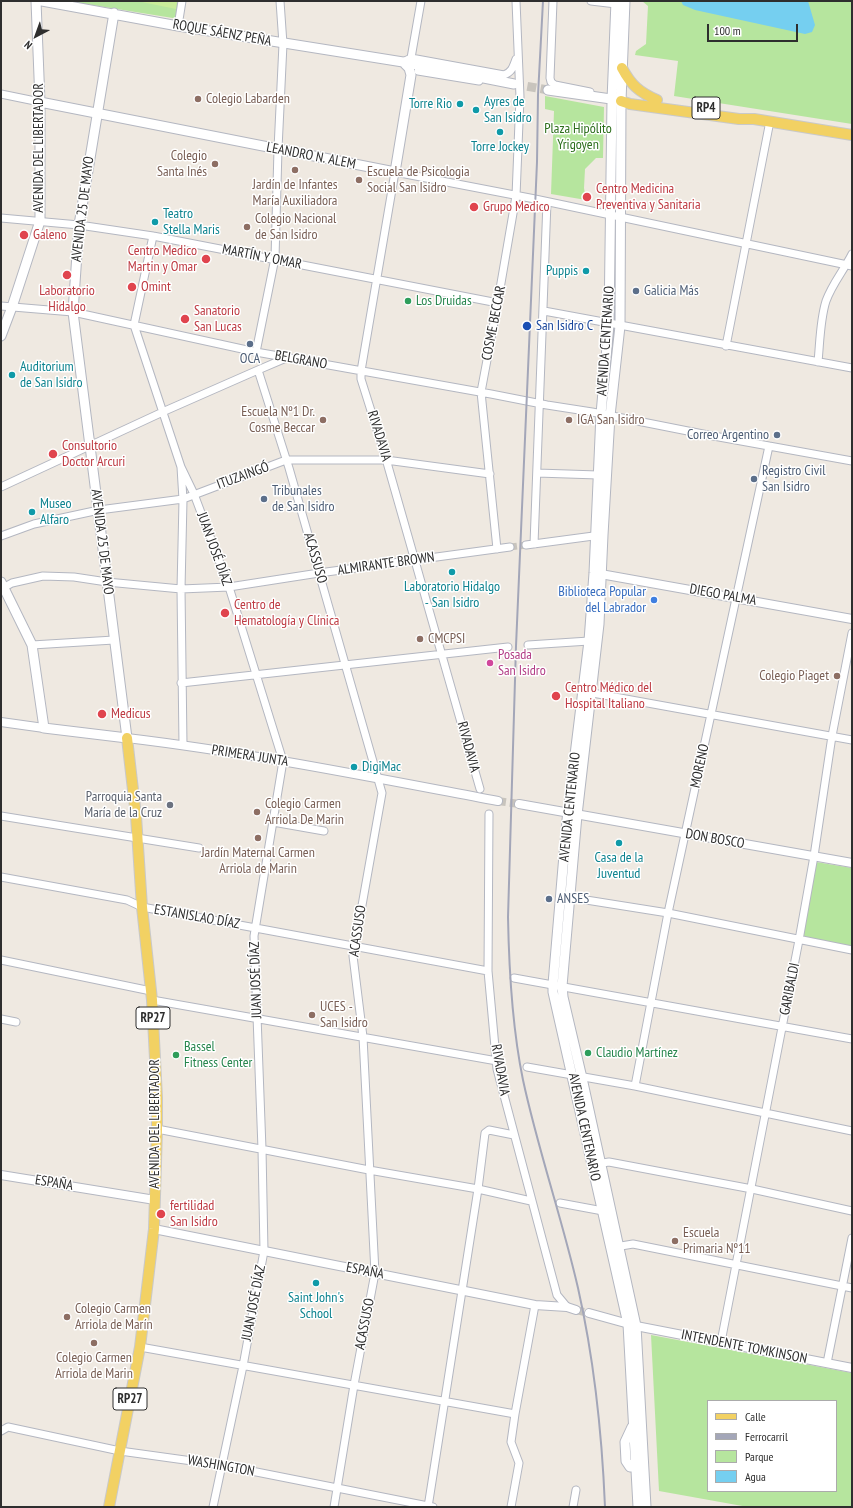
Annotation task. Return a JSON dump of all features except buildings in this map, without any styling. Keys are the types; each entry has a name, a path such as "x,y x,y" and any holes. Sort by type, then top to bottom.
{"main road":[{"name":"AVENIDA DEL LIBERTADOR","path":"1,336 40,221 40,102 36,1"},
{"name":"ROQUE SÁENZ PEÑA","path":"42,1 283,44 407,60 432,68 514,84"},
{"path":"617,100 622,68 619,2"},
{"path":"617,100 619,2"},
{"name":"AVENIDA 25 DE MAYO","path":"114,13 79,225 72,312 89,446 99,510 127,738"},
{"path":"407,60 409,68 415,73 432,68"},
{"path":"622,68 637,90 657,100"},
{"name":"RIVADAVIA","path":"394,172 415,73"},
{"name":"RP4","path":"548,90 617,100 630,104 739,118 754,118 852,135"},
{"name":"RP4","path":"617,100 630,97 657,100 740,112 754,118"},
{"name":"AVENIDA CENTENARIO","path":"615,1247 603,1211 582,1078 563,997 558,985 566,897 577,815 587,692 589,641 597,573 606,415 610,214 617,100"},
{"name":"AVENIDA CENTENARIO","path":"599,535 598,475 620,326 621,217 617,100"},
{"name":"LEANDRO N. ALEM","path":"40,102 97,112 394,172"},
{"name":"AVENIDA CENTENARIO","path":"566,897 568,813 599,624 597,573"},
{"path":"2,586 32,645 44,728"},
{"name":"PRIMERA JUNTA","path":"44,728 127,738"},
{"name":"AVENIDA DEL LIBERTADOR","path":"109,1507 140,1347 154,1229 157,1129 152,995 142,907 137,837 127,738"},
{"name":"AVENIDA CENTENARIO","path":"558,985 553,992 596,1164 632,1325 639,1466 638,1507"},
{"name":"AVENIDA CENTENARIO","path":"632,1325 633,1426 625,1442 626,1461 630,1466 639,1466"},
{"name":"AVENIDA CENTENARIO","path":"639,1466 646,1507"}],"street":[{"path":"178,26 182,1"},
{"path":"256,352 275,258 283,44 280,1"},
{"path":"407,60 421,1"},
{"name":"COSME BECCAR","path":"497,550 481,392 516,196 520,97 516,1"},
{"path":"553,1 551,82 555,85 602,94 617,100"},
{"path":"591,1 619,2"},
{"name":"ROQUE SÁENZ PEÑA","path":"407,60 504,75 510,73 513,68 517,53"},
{"path":"415,73 511,87 520,97"},
{"name":"LEANDRO N. ALEM","path":"1,94 40,102"},
{"path":"726,346 770,121"},
{"name":"LEANDRO N. ALEM","path":"394,172 610,214 656,226 746,242 849,265"},
{"name":"RIVADAVIA","path":"394,172 361,371 361,379 443,654 480,789"},
{"path":"534,544 547,202"},
{"name":"MARTÍN Y OMAR","path":"1,218 79,225 153,236 275,258 377,280 498,303"},
{"path":"153,236 134,325 181,467 183,499 181,589 181,683 183,745"},
{"path":"818,362 820,332 826,302 831,290 849,265 852,254"},
{"name":"BELGRANO","path":"1,306 72,312 256,352 852,461"},
{"path":"544,311 726,346 852,368"},
{"path":"1,487 162,412 288,358"},
{"name":"ACASSUSO","path":"258,370 286,460 382,792 353,956 363,1037 375,1273 354,1385 334,1507"},
{"name":"MORENO","path":"634,1086 668,914 769,446"},
{"name":"ITUZAINGÓ","path":"1,536 34,524 99,510 183,499 286,460 386,460 490,474"},
{"name":"JUAN JOSÉ DÍAZ","path":"181,467 194,494 229,587 283,761 254,936 262,1149 264,1251 213,1507"},
{"path":"537,473 598,475"},
{"path":"526,545 599,535"},
{"name":"ALMIRANTE BROWN","path":"2,586 43,576 74,577 107,582 181,589 229,587 510,547"},
{"name":"DIEGO PALMA","path":"597,573 852,619"},
{"name":"GARIBALDI","path":"721,1342 752,1189 765,1113 799,940 814,856 832,736 852,633"},
{"path":"32,645 114,640"},
{"path":"528,645 589,641"},
{"path":"181,683 508,647"},
{"path":"587,692 852,740"},
{"name":"PRIMERA JUNTA","path":"1,722 44,728"},
{"name":"PRIMERA JUNTA","path":"127,738 183,745 283,761 498,801"},
{"path":"519,804 577,815"},
{"name":"RIVADAVIA","path":"489,814 488,971 497,1069 557,1296 567,1307"},
{"name":"DON BOSCO","path":"577,815 852,863"},
{"path":"1,816 199,848"},
{"path":"272,822 324,831"},
{"name":"ESTANISLAO DÍAZ","path":"1,877 127,900 142,907 488,971"},
{"path":"566,897 668,914 852,950"},
{"path":"1,960 257,1018 497,1061"},
{"path":"514,978 852,1039"},
{"path":"1,1019 16,1022"},
{"path":"527,1067 582,1078 634,1086 852,1131"},
{"path":"157,1129 369,1170 478,1189 531,1201"},
{"path":"430,1507 478,1189 485,1133 486,1130 514,1135"},
{"path":"596,1164 609,1162 752,1189 852,1211"},
{"name":"ESPAÑA","path":"1,1175 155,1200"},
{"path":"560,1203 603,1211"},
{"name":"ESPAÑA","path":"154,1229 535,1305 567,1307 576,1310"},
{"path":"827,1363 852,1238"},
{"path":"615,1247 634,1244 736,1266 852,1288"},
{"path":"549,1305 557,1296"},
{"path":"511,1507 519,1463 511,1442 535,1305"},
{"path":"589,1313 632,1325"},
{"name":"INTENDENTE TOMKINSON","path":"632,1325 852,1368"},
{"path":"140,1347 515,1414"},
{"name":"WASHINGTON","path":"1,1431 8,1427 120,1451 221,1465 430,1507"},
{"path":"573,1507 576,1490"}],"green space":[{"path":"67,1 182,1 179,19"},
{"path":"137,1 177,1 176,9"},
{"path":"642,1 852,1 852,124 674,96 678,61 635,55 636,51 646,44 648,6"},
{"name":"Plaza Hipólito Yrigoyen","path":"545,96 604,107 603,158 596,158 585,169 584,188 586,200 551,194 554,111 545,109"},
{"path":"816,862 852,868 852,948 802,939"},
{"path":"651,1335 852,1373 852,1507 748,1507 659,1491"}],"water":[{"path":"681,1 808,1 815,25 812,32 805,34 695,10 683,5"}],"tunnel":[{"path":"514,84 548,90"},
{"path":"510,547 526,545"},
{"path":"498,801 519,804"},
{"path":"576,1310 589,1313"}],"railway":[{"path":"543,1 516,646 508,917 509,958 516,1040 523,1080 572,1262 589,1342 602,1452 605,1507"}],"place":[{"name":"Colegio Labarden","path":"198,99"},
{"name":"Torre Rio","path":"460,104"},
{"name":"Ayres de San Isidro","path":"476,110"},
{"name":"Torre Jockey","path":"500,132"},
{"name":"Colegio Santa Inés","path":"215,164"},
{"name":"Jardín de Infantes María Auxiliadora","path":"295,170"},
{"name":"Escuela de Psicologia Social San Isidro","path":"359,180"},
{"name":"Centro Medicina Preventiva y Sanitaria","path":"587,197"},
{"name":"Grupo Medico","path":"474,207"},
{"name":"Teatro Stella Maris","path":"155,222"},
{"name":"Colegio Nacional de San Isidro","path":"247,227"},
{"name":"Galeno","path":"24,235"},
{"name":"Centro Medico Martin y Omar","path":"206,259"},
{"name":"Puppis","path":"586,271"},
{"name":"Laboratorio Hidalgo","path":"67,275"},
{"name":"Omint","path":"132,287"},
{"name":"Galicia Más","path":"636,291"},
{"name":"Los Druidas","path":"408,301"},
{"name":"Sanatorio San Lucas","path":"185,319"},
{"name":"San Isidro C","path":"527,326"},
{"name":"OCA","path":"250,344"},
{"name":"Auditorium de San Isidro","path":"12,375"},
{"name":"Escuela Nº1 Dr. Cosme Beccar","path":"323,420"},
{"name":"IGA San Isidro","path":"569,420"},
{"name":"Correo Argentino","path":"777,435"},
{"name":"Consultorio Doctor Arcuri","path":"53,454"},
{"name":"Registro Civil San Isidro","path":"754,479"},
{"name":"Tribunales de San Isidro","path":"264,499"},
{"name":"Museo Alfaro","path":"32,512"},
{"name":"Laboratorio Hidalgo - San Isidro","path":"452,572"},
{"name":"Biblioteca Popular del Labrador","path":"654,600"},
{"name":"Centro de Hematología y Clínica","path":"225,613"},
{"name":"CMCPSI","path":"420,639"},
{"name":"Posada San Isidro","path":"490,663"},
{"name":"Colegio Piaget","path":"837,676"},
{"name":"Centro Médico del Hospital Italiano","path":"556,696"},
{"name":"Medicus","path":"102,714"},
{"name":"DigiMac","path":"354,767"},
{"name":"Parroquia Santa María de la Cruz","path":"170,805"},
{"name":"Colegio Carmen Arriola De Marin","path":"257,812"},
{"name":"Jardín Maternal Carmen Arriola de Marin","path":"258,838"},
{"name":"Casa de la Juventud","path":"619,843"},
{"name":"ANSES","path":"549,899"},
{"name":"UCES - San Isidro","path":"312,1015"},
{"name":"Claudio Martínez","path":"588,1053"},
{"name":"Bassel Fitness Center","path":"176,1055"},
{"name":"fertilidad San Isidro","path":"161,1214"},
{"name":"Escuela Primaria Nº11","path":"675,1241"},
{"name":"Saint John's School","path":"316,1283"},
{"name":"Colegio Carmen Arriola de Marín","path":"67,1317"},
{"name":"Colegio Carmen Arriola de Marin","path":"94,1343"}]}
